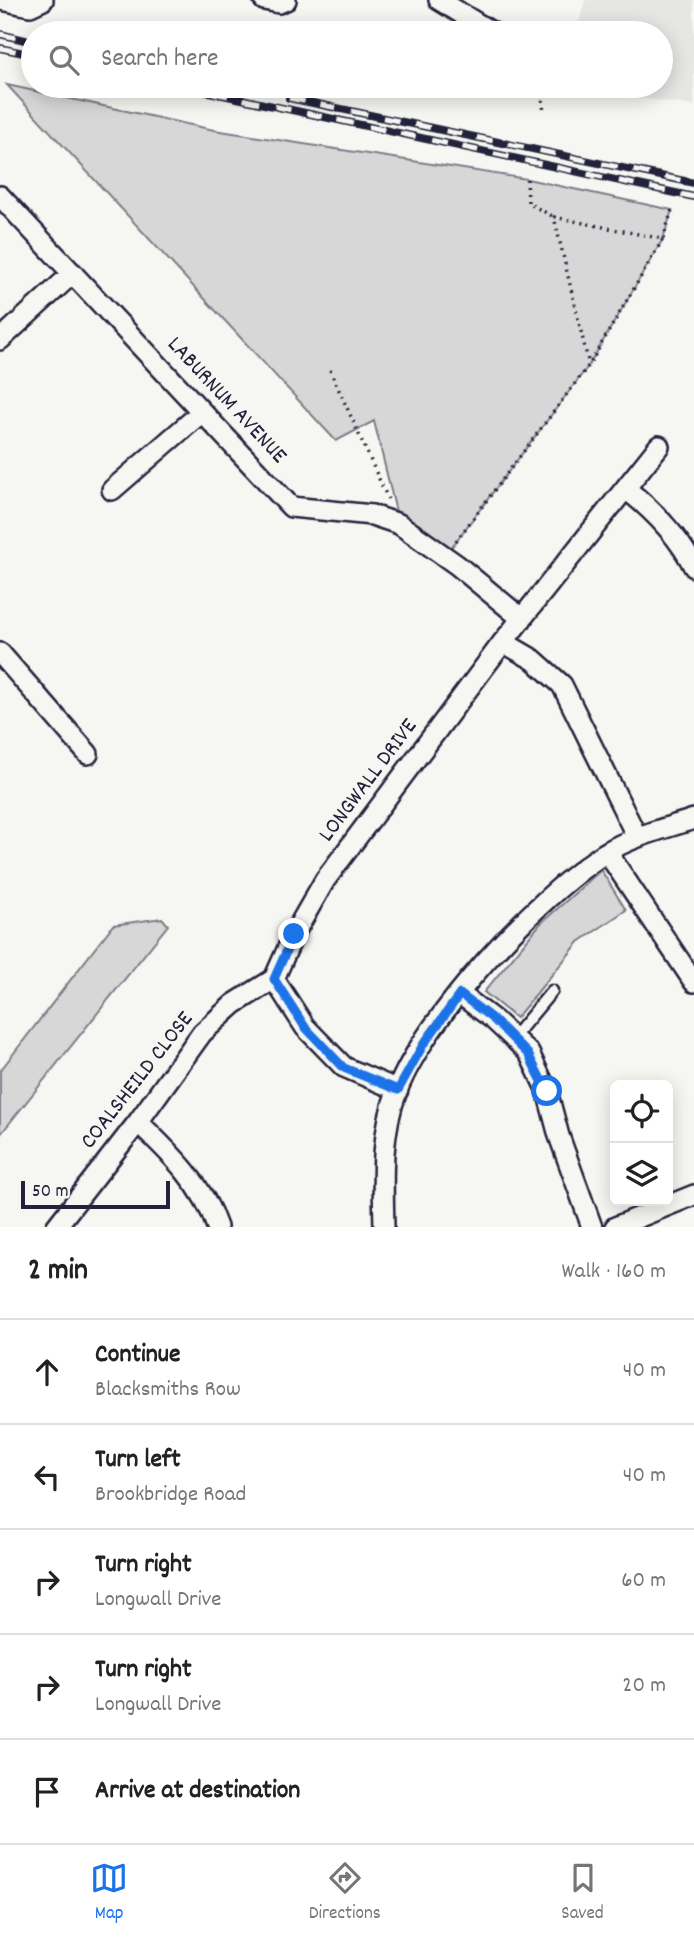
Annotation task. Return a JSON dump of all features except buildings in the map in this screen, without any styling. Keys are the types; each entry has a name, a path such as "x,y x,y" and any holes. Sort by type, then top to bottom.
{"street":[{"path":"2,0 30,6 43,0"},
{"path":"264,0 279,3 286,0"},
{"path":"439,0 473,21"},
{"name":"LABURNUM AVENUE","path":"0,196 291,508 372,515 399,524 451,561 522,619"},
{"path":"0,340 73,273"},
{"path":"112,490 202,412"},
{"name":"LONGWALL DRIVE","path":"274,979 294,934 325,880 503,642 659,446"},
{"path":"626,489 651,508 674,535 694,567"},
{"path":"503,642 534,660 562,685 637,836"},
{"path":"0,653 89,754"},
{"path":"384,1227 382,1168 387,1128 398,1090 423,1045 460,994 531,914 566,880 607,852 637,836 694,819"},
{"path":"607,852 694,982"},
{"path":"274,979 305,1027 344,1068 398,1090"},
{"name":"COALSHEILD CLOSE","path":"56,1227 138,1122 202,1032 234,1004 274,979"},
{"path":"460,994 528,1054 547,1091 559,1136 592,1227"},
{"path":"138,1122 175,1158 210,1207 217,1227"},
{"path":"615,1227 694,1195"}],"lane":[{"path":"513,1038 552,991"}],"path":[{"path":"542,98 544,113"},
{"path":"527,179 528,203 554,218 663,239"},
{"path":"451,561 589,365 663,239 672,209"},
{"path":"554,218 589,365"},
{"path":"330,370 399,524"}],"shaded area":[{"path":"585,0 694,0 694,106 641,98 673,98 673,21 579,21"},
{"path":"7,85 21,88 21,98 67,98 214,130 527,179 672,210 663,239 589,365 444,557 399,524 374,421 336,441"},
{"path":"601,870 626,910 579,942 516,1018 484,992 540,924"},
{"path":"162,918 168,925 0,1135 0,1071 113,925"}],"railway":[{"path":"0,34 21,39"},
{"path":"0,48 21,52"},
{"path":"236,98 694,197"},
{"path":"289,98 694,183"}],"route":[{"path":"294,934 274,979 305,1027 344,1068 398,1090 423,1045 460,994 494,1020 528,1054 547,1091"}]}
